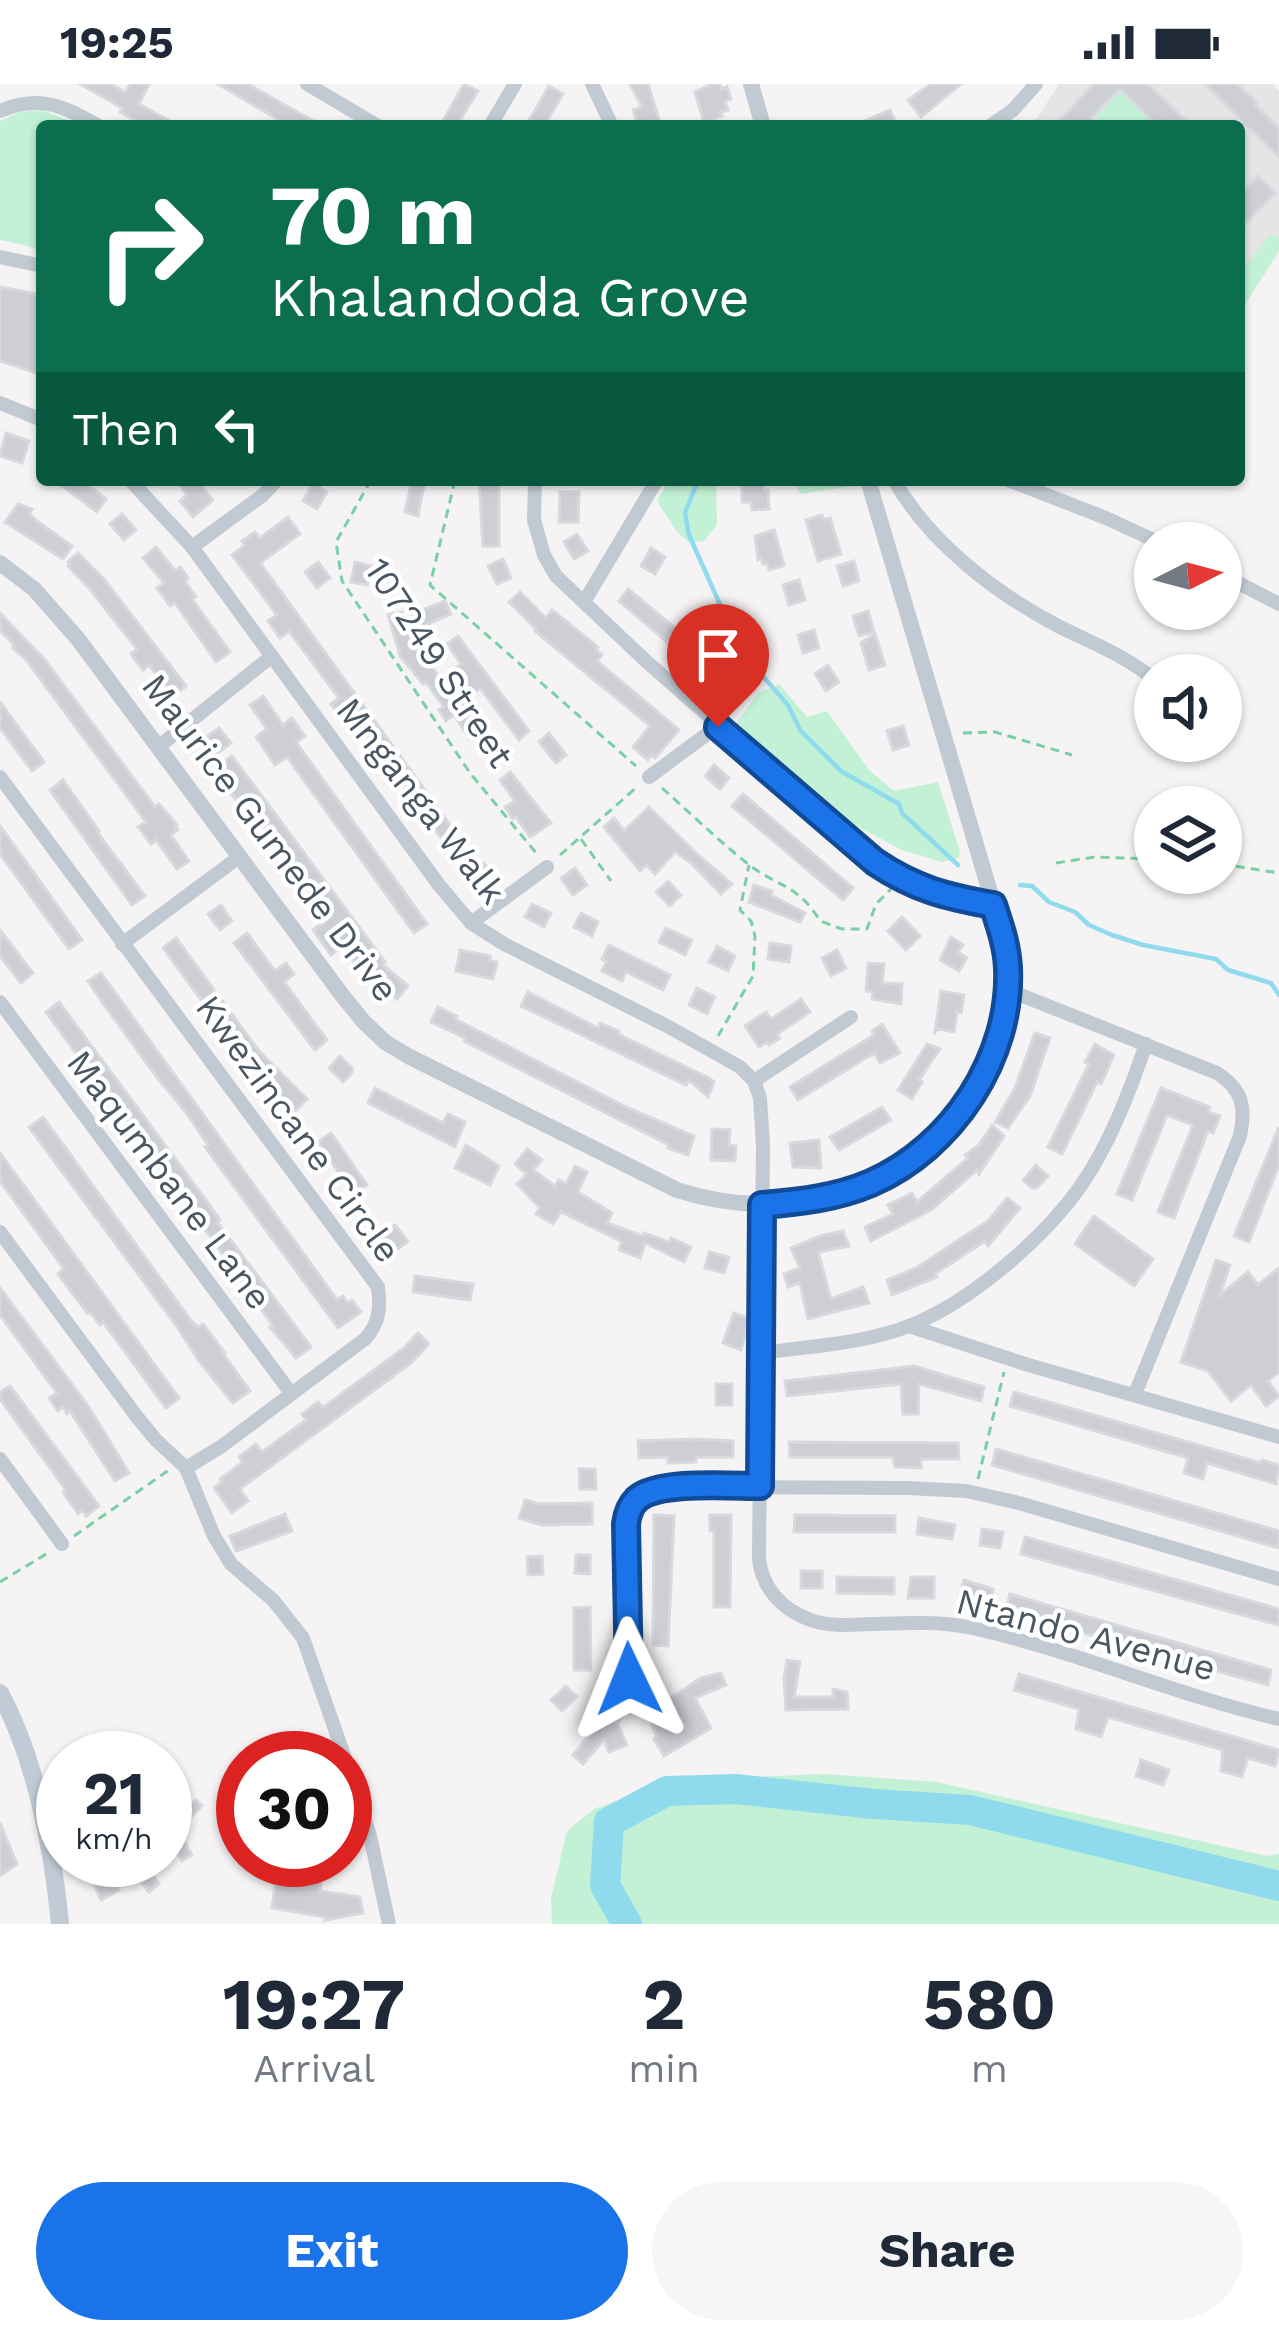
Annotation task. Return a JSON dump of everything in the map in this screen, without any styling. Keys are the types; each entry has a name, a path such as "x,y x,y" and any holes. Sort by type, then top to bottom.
{"main road":[{"path":"0,1694 45,1821 59,1924"}],"street":[{"path":"307,84 330,90 370,120"},
{"path":"494,120 515,84"},
{"path":"592,84 609,120"},
{"path":"751,84 761,120"},
{"path":"999,120 1036,84"},
{"path":"0,111 40,102 88,120"},
{"path":"0,256 36,265"},
{"path":"0,403 36,418"},
{"name":"Mnganga Walk","path":"136,486 192,547 471,923 711,1049 754,1081"},
{"path":"192,547 271,486"},
{"path":"536,486 534,520 556,576 718,727 899,878 933,892 993,905"},
{"path":"584,602 653,486"},
{"name":"Maurice Gumede Drive","path":"0,563 58,613 363,1021 397,1049 677,1190 709,1201 762,1205 808,1201 870,1183 900,1168 928,1144 965,1105 980,1081 1002,1025 1008,991 1006,952 873,486"},
{"path":"898,486 926,526 981,575 1047,619 1134,666"},
{"path":"1023,486 1134,531"},
{"path":"1242,585 1279,604"},
{"path":"158,746 272,656"},
{"path":"649,777 718,727"},
{"name":"Kwezincane Circle","path":"0,777 378,1287 380,1301 373,1330 365,1340 223,1446 184,1465"},
{"path":"122,944 239,857"},
{"path":"471,923 547,867"},
{"path":"1008,991 1217,1073 1238,1090 1244,1110 1240,1136 1135,1394"},
{"name":"Maqumbane Lane","path":"0,1002 291,1393"},
{"path":"762,1205 762,1114 754,1081 851,1017"},
{"path":"763,1353 909,1326 1000,1270 1078,1189 1114,1123 1146,1044"},
{"name":"Ntando Avenue","path":"762,1205 761,1572 775,1597 791,1611 822,1624 971,1628 1279,1719"},
{"path":"0,1232 137,1417 184,1465 222,1551 242,1575 274,1600 303,1638 336,1731"},
{"path":"909,1326 1277,1433"},
{"path":"0,1459 62,1544"},
{"path":"629,1698 626,1517 641,1496 665,1489 908,1487 974,1492 1279,1579"},
{"path":"372,1849 389,1924"}],"path":[{"name":"107249 Street","path":"368,486 336,542 342,581 470,773 547,867"},
{"path":"453,486 430,585 749,865 809,903 820,922 842,929 867,929 876,904 899,878"},
{"path":"943,734 995,732 1072,755"},
{"path":"547,867 649,777"},
{"path":"580,838 611,881"},
{"path":"1056,863 1095,856 1134,858"},
{"path":"711,1049 753,976 755,936 751,921 740,910 749,865"},
{"path":"1242,867 1279,873"},
{"path":"974,1492 1008,1358"},
{"path":"0,1582 184,1465"}],"shaded area":[{"path":"1059,84 1273,84 1279,91 1279,251 1245,304 1245,120 1033,120"}],"green space":[{"path":"1120,92 1149,120 1099,120 1096,117"},
{"path":"42,110 67,120 36,120 36,250 0,240 0,121 20,112"},
{"path":"1270,235 1279,237 1279,251 1245,304 1245,267"},
{"path":"666,486 716,486 717,525 704,541 689,543 657,501"},
{"path":"796,486 855,486 800,494"},
{"path":"779,684 807,717 827,711 869,770 894,791 938,782 959,858 942,862 902,850 834,814 734,726 758,693"},
{"path":"826,1774 937,1782 1267,1856 1279,1854 1279,1924 552,1924 551,1898 567,1831 594,1809 676,1780"}],"building":[{"path":"80,84 111,84 125,92 130,84 149,84 139,104 168,120 135,120 120,112 122,108"},
{"path":"218,84 248,84 311,120 279,120"},
{"path":"464,84 478,91 460,120 443,120"},
{"path":"630,84 648,84 659,120 636,120 633,110 642,107"},
{"path":"712,84 727,87 728,110 703,120 695,92"},
{"path":"931,84 961,84 921,117 908,100"},
{"path":"1094,84 1148,84 1185,120 1152,120 1120,89 1093,120 1061,119"},
{"path":"1205,84 1237,84 1257,103 1279,128 1279,157 1245,120"},
{"path":"549,86 563,94 548,120 529,120"},
{"path":"890,110 894,120 867,120"},
{"path":"1258,176 1275,193 1245,224 1245,190"},
{"path":"0,287 36,294 36,373 0,361"},
{"path":"6,433 29,441 22,463 0,456"},
{"path":"62,486 89,486 106,499 97,512"},
{"path":"180,486 202,486 213,500 193,517 180,501 187,495"},
{"path":"311,486 327,492 317,509 303,501"},
{"path":"411,486 424,486 418,516 405,512"},
{"path":"479,486 499,486 499,546 483,546"},
{"path":"742,486 768,490 769,509 752,510 751,502 742,502"},
{"path":"560,492 579,492 578,522 559,522"},
{"path":"18,504 32,509 29,514 72,546 63,559 5,522"},
{"path":"122,514 136,530 124,540 110,524"},
{"path":"822,515 824,520 830,518 841,554 818,561 806,520"},
{"path":"288,517 300,534 260,563 472,855 460,864 353,717 345,723 331,704 339,698 289,631 280,638 268,621 277,615 232,555 255,532 260,538"},
{"path":"774,530 784,565 769,570 767,563 758,560 755,536"},
{"path":"577,534 588,551 574,559 564,542"},
{"path":"156,547 175,571 180,567 188,578 185,581 196,597 192,599 230,652 216,662 175,603 170,606 157,588 164,583 143,558"},
{"path":"651,548 665,557 655,574 641,566"},
{"path":"78,553 104,579 186,686 174,696 149,665 143,670 131,654 137,649 68,566"},
{"path":"503,559 511,578 497,584 488,566"},
{"path":"854,561 859,581 843,586 837,566"},
{"path":"318,562 330,578 317,588 305,572"},
{"path":"355,562 371,566 367,585 351,582"},
{"path":"799,580 805,600 789,605 783,585"},
{"path":"628,589 728,672 717,685 619,601"},
{"path":"520,592 546,618 552,610 598,647 602,655 597,661 679,730 655,758 651,755 648,760 633,747 650,726 535,631 509,602"},
{"path":"445,601 451,614 410,637 441,679 461,664 447,644 458,636 529,731 519,740 480,688 462,704 479,731 469,738 454,715 446,721 439,710 444,707 400,656 388,615 402,612 403,618 420,607"},
{"path":"868,611 874,632 859,636 853,616"},
{"path":"0,613 45,660 155,807 159,804 177,825 171,835 189,861 177,869 156,840 151,844 138,827 146,822 0,630"},
{"path":"814,630 819,648 803,653 798,635"},
{"path":"875,634 885,665 869,670 861,643"},
{"path":"828,665 839,682 826,691 815,674"},
{"path":"263,696 283,725 292,718 305,736 296,742 427,924 414,933 287,757 275,765 256,737 267,729 250,705"},
{"path":"0,702 44,762 32,771 0,728"},
{"path":"903,726 909,745 893,750 887,731"},
{"path":"219,728 231,743 218,753 206,737"},
{"path":"549,733 566,755 556,763 539,742"},
{"path":"232,756 385,962 382,964 408,986 397,999 361,972 342,946 331,955 313,930 326,920 325,910 309,887 304,890 294,880 286,869 286,858 255,816 251,819 217,776 223,772 218,766"},
{"path":"714,765 729,778 720,789 705,776"},
{"path":"510,772 551,823 530,837 505,807 515,801 500,780"},
{"path":"63,780 145,896 132,905 50,790"},
{"path":"743,794 853,888 843,900 732,806"},
{"path":"649,807 732,884 721,894 675,852 655,874 646,865 640,871 604,827 614,818 624,831"},
{"path":"0,826 82,940 69,949 0,854"},
{"path":"484,863 495,879 483,889 471,872"},
{"path":"575,868 587,885 573,895 561,878"},
{"path":"668,881 681,895 670,906 656,892"},
{"path":"754,885 805,913 800,922 749,902"},
{"path":"532,904 551,913 544,927 525,917"},
{"path":"221,905 232,921 220,930 208,914"},
{"path":"581,913 598,922 592,936 574,927"},
{"path":"902,917 920,936 906,950 888,931"},
{"path":"666,928 692,940 685,955 659,942"},
{"path":"0,930 33,973 21,983 0,956"},
{"path":"247,933 275,971 286,963 294,974 284,982 327,1040 315,1050 234,943"},
{"path":"951,937 963,945 958,952 967,958 959,971 940,960"},
{"path":"176,938 259,1051 307,1099 295,1111 245,1059 163,948"},
{"path":"770,943 791,946 789,962 768,959"},
{"path":"609,945 670,975 663,990 626,972 622,981 602,971"},
{"path":"717,946 735,956 728,971 709,962"},
{"path":"460,950 497,962 493,979 456,971"},
{"path":"837,950 846,968 831,976 822,958"},
{"path":"868,963 884,964 882,983 902,984 901,1004 872,999 873,992 866,991"},
{"path":"101,973 337,1300 343,1296 348,1303 352,1300 361,1312 338,1328 102,1002 88,981"},
{"path":"697,988 715,997 707,1014 689,1005"},
{"path":"941,991 964,995 954,1032 935,1032"},
{"path":"528,992 598,1028 600,1023 619,1031 709,1078 714,1082 708,1097 689,1080 686,1085 521,1006"},
{"path":"801,999 810,1012 777,1034 780,1038 759,1047 745,1026 766,1012 771,1019"},
{"path":"59,1002 311,1347 296,1358 46,1012"},
{"path":"438,1007 626,1107 694,1136 688,1155 431,1022"},
{"path":"882,1024 900,1053 880,1063 875,1054 866,1058 798,1100 790,1087 874,1035 872,1031"},
{"path":"1035,1033 1050,1038 1030,1096 1008,1128 995,1122 1015,1088"},
{"path":"927,1044 940,1049 912,1099 898,1090"},
{"path":"1095,1044 1114,1055 1062,1154 1048,1147"},
{"path":"340,1056 352,1068 343,1082 329,1068"},
{"path":"375,1088 443,1123 448,1114 465,1122 455,1147 368,1103"},
{"path":"1161,1088 1210,1107 1208,1112 1220,1116 1213,1133 1208,1131 1174,1218 1158,1212 1193,1125 1167,1115 1132,1200 1117,1194"},
{"path":"882,1107 891,1120 839,1150 830,1137"},
{"path":"43,1117 190,1319 198,1327 203,1324 250,1391 233,1403 198,1360 29,1127"},
{"path":"992,1125 1004,1136 979,1174 977,1170 931,1210 871,1241 865,1227 893,1214 888,1205 912,1193 917,1202 968,1158 965,1155 979,1145"},
{"path":"1279,1127 1279,1165 1249,1242 1234,1236"},
{"path":"712,1129 730,1130 735,1161 711,1160"},
{"path":"331,1133 367,1185 353,1194 318,1142"},
{"path":"819,1140 821,1168 793,1167 790,1143"},
{"path":"466,1145 499,1166 490,1185 455,1168"},
{"path":"527,1149 542,1160 533,1170 555,1186 559,1180 566,1184 575,1166 587,1172 578,1192 612,1213 607,1223 691,1247 684,1262 645,1243 640,1258 619,1250 622,1242 561,1212 553,1224 536,1214 540,1208 517,1184 527,1174 515,1164"},
{"path":"0,1153 179,1398 166,1408 103,1322 100,1325 88,1314 58,1274 64,1269 0,1181"},
{"path":"1036,1165 1048,1176 1032,1188 1023,1180"},
{"path":"1007,1198 1020,1208 988,1246 985,1241 937,1277 892,1295 887,1280 916,1268 989,1220"},
{"path":"1094,1216 1153,1259 1134,1286 1075,1244"},
{"path":"395,1225 408,1241 394,1252 382,1235"},
{"path":"843,1231 849,1246 818,1252 831,1299 863,1287 869,1303 808,1319 800,1283 788,1287 784,1274 800,1268 791,1248"},
{"path":"709,1252 729,1257 724,1273 705,1268"},
{"path":"1216,1260 1230,1265 1220,1295 1248,1272 1258,1285 1279,1268 1279,1372 1268,1381 1279,1396 1266,1406 1251,1385 1231,1401 1208,1371 1181,1362"},
{"path":"415,1276 473,1284 470,1300 413,1292"},
{"path":"0,1288 89,1407 129,1473 115,1481 70,1411 67,1414 63,1407 58,1411 49,1398 57,1393 0,1315"},
{"path":"734,1313 750,1319 741,1350 723,1343"},
{"path":"418,1333 429,1344 411,1363 240,1489 248,1501 232,1513 214,1488 243,1462 239,1457 256,1444 262,1452 306,1420 302,1414 318,1402 325,1406"},
{"path":"914,1366 984,1387 981,1401 919,1384 918,1414 903,1414 901,1384 787,1396 785,1381"},
{"path":"716,1384 732,1384 732,1405 716,1405"},
{"path":"10,1386 99,1506 86,1516 82,1510 78,1514 0,1399 0,1392"},
{"path":"1014,1392 1279,1465 1276,1484 1207,1463 1203,1479 1184,1473 1188,1458 1010,1406"},
{"path":"638,1441 733,1441 733,1457 668,1463 668,1457 639,1458"},
{"path":"789,1442 958,1443 959,1459 921,1459 921,1468 895,1467 893,1457 790,1457"},
{"path":"996,1449 1279,1531 1279,1548 992,1465"},
{"path":"579,1469 595,1469 596,1489 580,1489"},
{"path":"525,1500 592,1503 592,1524 542,1525 519,1518"},
{"path":"285,1514 292,1531 236,1551 230,1536"},
{"path":"654,1515 674,1516 668,1646 653,1645"},
{"path":"710,1515 731,1515 730,1607 714,1607"},
{"path":"795,1515 895,1516 895,1532 794,1532"},
{"path":"919,1518 955,1525 952,1539 917,1534"},
{"path":"982,1529 1003,1532 1000,1548 980,1545"},
{"path":"1025,1537 1279,1609 1279,1625 1021,1554"},
{"path":"576,1555 590,1555 590,1574 575,1573"},
{"path":"542,1556 543,1574 528,1575 527,1557"},
{"path":"801,1571 822,1571 822,1588 801,1588"},
{"path":"837,1577 894,1578 894,1594 837,1593"},
{"path":"911,1577 934,1577 934,1598 908,1598"},
{"path":"964,1580 993,1589 990,1610 962,1599"},
{"path":"1010,1594 1271,1670 1268,1685 1198,1666 1196,1672 1179,1667 1181,1662 1006,1610"},
{"path":"590,1607 591,1670 574,1670 574,1608"},
{"path":"787,1660 800,1662 794,1697 833,1697 833,1689 847,1692 848,1709 786,1710"},
{"path":"721,1673 726,1685 695,1698 711,1728 664,1756 642,1698 660,1692 665,1702 701,1678"},
{"path":"1019,1674 1279,1750 1275,1766 1248,1758 1242,1777 1221,1771 1223,1750 1108,1717 1101,1737 1076,1729 1079,1709 1014,1690"},
{"path":"566,1686 577,1697 562,1711 551,1700"},
{"path":"623,1707 628,1710 617,1723 627,1745 609,1752 604,1739 583,1764 573,1755 594,1729"},
{"path":"1141,1760 1169,1770 1163,1785 1136,1776"},
{"path":"0,1823 17,1864 0,1876"},
{"path":"96,1887 117,1887 119,1890 101,1900"},
{"path":"275,1887 320,1887 320,1891 360,1897 363,1913 325,1920 272,1908"}],"waterway":[{"path":"696,486 685,513 689,535 735,638 753,665 788,705 800,730 841,771 899,804 902,813 958,865"},
{"path":"1020,885 1032,886 1049,902 1112,935 1216,959 1228,970 1271,983 1279,995"},
{"path":"627,1924 605,1885 609,1822 667,1791 736,1789 970,1810 1279,1886"}],"route":[{"path":"629,1679 625,1556 626,1517 631,1506 641,1496 665,1489 760,1486 762,1205 808,1201 870,1183 900,1168 928,1144 948,1126 980,1081 993,1054 1008,991 1006,952 993,905 920,889 899,878 718,727"}]}
